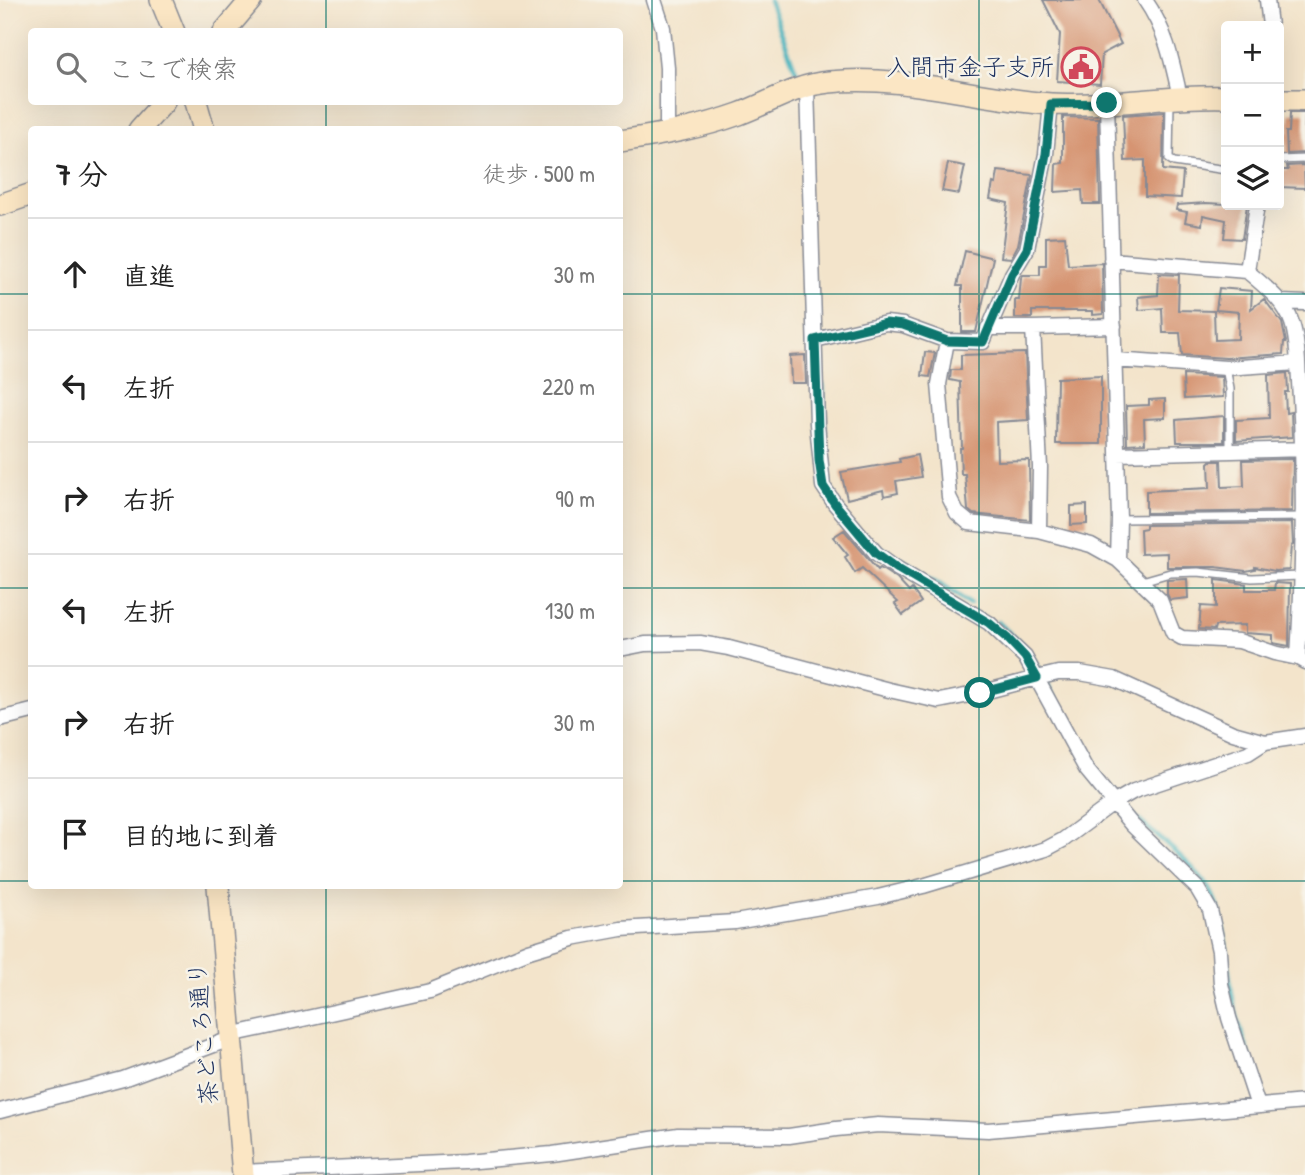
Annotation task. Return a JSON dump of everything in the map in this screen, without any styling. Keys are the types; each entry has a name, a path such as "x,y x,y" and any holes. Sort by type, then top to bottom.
{"street":[{"path":"161,0 172,28"},
{"path":"227,28 251,0"},
{"path":"654,0 664,41 667,134"},
{"path":"1145,0 1158,19 1168,48 1175,97"},
{"path":"1267,0 1269,21"},
{"path":"623,141 714,123 807,86 826,82 878,80 1051,104 1221,97"},
{"path":"807,86 819,460 823,486 876,553 989,623 1025,657 1086,769 1113,803 1197,888 1210,910 1219,951 1221,984 1229,1017 1258,1106"},
{"path":"1284,100 1305,100"},
{"path":"1107,103 1118,560"},
{"path":"815,340 886,323 903,325 947,341 983,342 1012,274 1027,249 1046,154 1051,104"},
{"path":"143,126 161,105"},
{"path":"197,105 203,126"},
{"path":"0,205 28,195"},
{"path":"1247,271 1256,210"},
{"path":"947,341 939,384 949,497 957,513 969,523 1039,531 1091,545 1118,560 1142,580 1160,600 1173,632 1182,638 1239,641 1301,660 1304,449 1300,369 1292,323 1280,302 1247,271 1111,260"},
{"path":"1280,302 1305,303"},
{"path":"988,328 1114,326"},
{"path":"1033,328 1040,467 1039,531"},
{"path":"1115,360 1227,368 1300,369"},
{"path":"1117,454 1304,449"},
{"path":"623,648 645,644 678,643 719,646 939,701 1058,673 1080,673 1114,680 1233,733 1265,742 1305,736"},
{"path":"0,719 28,712"},
{"path":"0,1111 123,1079 230,1039 239,1033 430,991 529,951 572,938 621,929 735,922 878,897 923,886 1046,849 1134,791 1248,753 1265,742"},
{"name":"茶どころ通り","path":"218,889 243,1173"},
{"path":"243,1173 465,1162 552,1154 678,1135 789,1136 878,1125 988,1130 1305,1101"}],"lane":[{"path":"1175,97 1169,159 1221,169"},
{"path":"1284,160 1305,159"},
{"path":"1227,368 1230,388 1230,451"},
{"path":"1119,519 1304,510"},
{"path":"1142,580 1170,573 1189,572 1252,578 1302,571"}],"building":[{"path":"1043,0 1099,0 1121,44 1102,54 1100,84 1057,81 1060,34"},
{"path":"1164,112 1163,170 1183,172 1181,198 1145,196 1145,160 1125,161 1123,115"},
{"path":"1290,113 1305,113 1304,153 1287,154 1286,132 1289,132"},
{"path":"1063,117 1098,118 1100,204 1083,204 1082,190 1055,192 1056,164 1063,163"},
{"path":"948,163 965,166 959,194 942,191"},
{"path":"1304,165 1305,188 1284,187 1284,170 1288,170 1287,166"},
{"path":"998,171 1032,175 1018,245 1011,258 1001,257 1008,203 990,199"},
{"path":"1221,204 1221,210 1246,210 1242,239 1224,238 1226,220 1203,215 1202,225 1185,222 1187,212 1176,210 1177,205"},
{"path":"1065,236 1068,265 1102,263 1103,314 1093,315 1093,311 1032,311 1032,318 1015,318 1015,300 1019,300 1021,278 1023,275 1040,275 1040,265 1046,265 1046,237"},
{"path":"965,251 993,258 976,332 962,332 962,286 957,286"},
{"path":"1159,274 1179,275 1178,310 1214,311 1215,340 1238,339 1239,312 1216,310 1219,288 1252,291 1251,309 1264,299 1282,323 1286,342 1283,354 1226,358 1182,355 1180,333 1163,333 1162,308 1139,310 1138,297 1158,295"},
{"path":"925,352 935,353 930,377 922,376"},
{"path":"1025,353 1028,420 996,422 997,461 1029,460 1030,520 973,514 968,510 965,474 961,474 960,382 950,380 951,370 961,370 961,355"},
{"path":"805,355 806,383 791,383 790,356"},
{"path":"1287,373 1286,413 1291,412 1292,437 1236,441 1236,420 1269,418 1268,375"},
{"path":"1183,375 1222,377 1223,397 1184,399"},
{"path":"1101,376 1101,444 1056,444 1057,378"},
{"path":"1165,399 1165,418 1144,419 1145,443 1127,444 1126,406 1149,405 1149,400"},
{"path":"1224,416 1224,442 1177,442 1176,420"},
{"path":"917,455 921,477 896,481 898,493 884,496 883,490 847,499 841,472 900,462 899,459"},
{"path":"1293,459 1292,511 1146,513 1146,491 1210,488 1211,461 1221,461 1222,487 1244,486 1243,460"},
{"path":"1087,505 1087,524 1071,525 1071,506"},
{"path":"1292,523 1293,545 1289,570 1275,571 1255,567 1246,571 1215,567 1167,567 1167,553 1141,554 1140,529 1146,528 1146,525"},
{"path":"844,530 878,570 880,568 897,579 909,592 912,589 921,602 903,615 895,604 898,602 862,568 855,573 845,557 848,555 833,537"},
{"path":"1187,579 1188,598 1170,600 1167,580"},
{"path":"1216,580 1246,584 1246,590 1274,590 1275,583 1290,584 1289,646 1273,643 1273,635 1245,633 1245,625 1215,626 1214,630 1199,629 1201,606 1216,607"}],"waterway":[{"path":"769,0 800,81"},
{"path":"823,385 825,435"},
{"path":"880,547 970,604"},
{"path":"998,622 1022,645"},
{"path":"1032,657 1067,720"},
{"path":"1130,813 1183,859 1209,888 1220,916 1234,1005 1253,1067"}],"place":[{"name":"入間市金子支所","path":"1081,67"}],"route":[{"path":"980,693 1037,678 1025,657 989,623 876,553 848,521 823,486 819,460 815,340 886,323 903,325 947,341 983,342 1012,274 1027,249 1046,154 1051,104 1107,103"}]}
